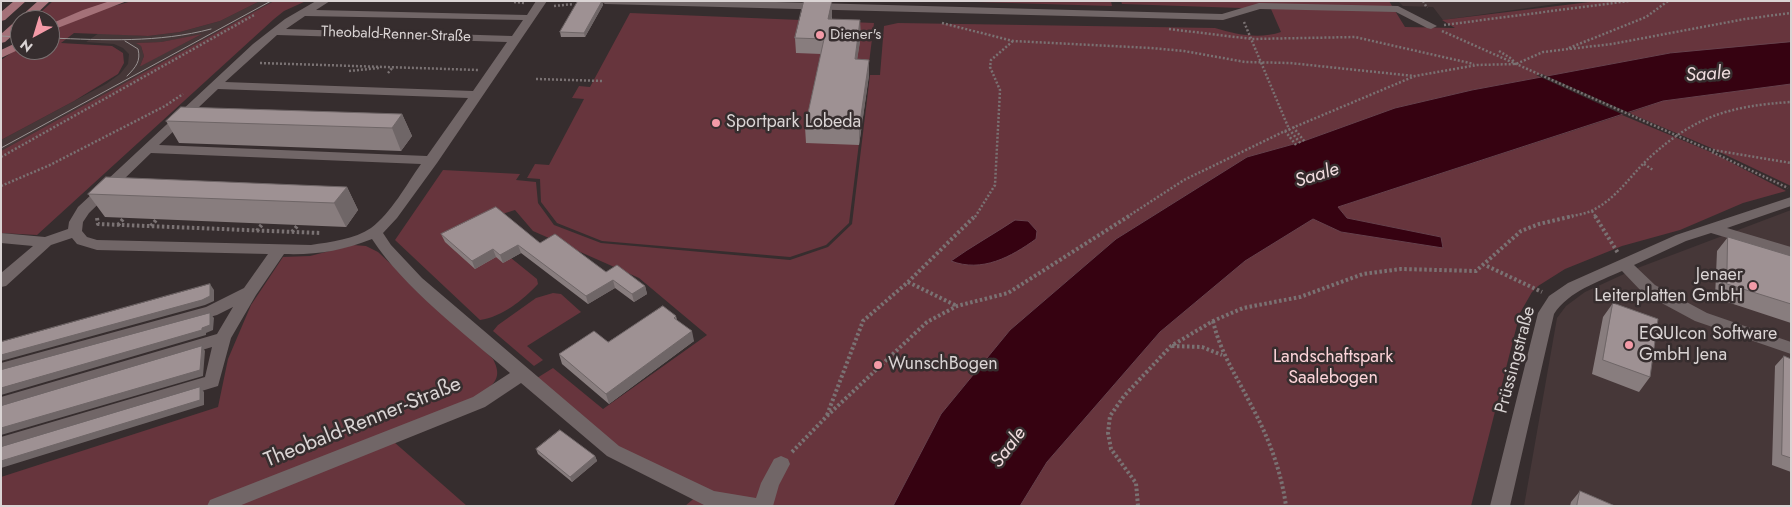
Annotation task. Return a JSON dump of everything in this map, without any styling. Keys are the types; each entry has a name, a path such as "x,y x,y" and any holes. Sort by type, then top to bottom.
{"main road":[{"path":"1,18 21,1"},
{"path":"35,10 45,1"},
{"path":"60,24 87,12 122,1"}],"street":[{"name":"Theobald-Renner-Straße","path":"75,232 76,222 83,210 215,85 300,13 325,1"},
{"path":"605,1 1223,17 1259,6 1394,7 1430,26"},
{"path":"1,282 46,242 75,232 82,241 97,246 312,250 344,244 375,232 392,215 432,160 515,39 547,4"},
{"path":"300,13 523,17"},
{"name":"Theobald-Renner-Straße","path":"276,32 515,39"},
{"path":"215,85 478,95"},
{"path":"148,149 432,160"},
{"name":"Prüssingstraße","path":"1500,506 1546,313 1555,300 1574,286 1681,238 1791,201"},
{"path":"1711,228 1791,252"},
{"path":"375,232 386,249 417,282 613,451 710,499 754,506"},
{"path":"1,238 46,242"},
{"path":"1,445 212,381 223,338 250,292 279,250"},
{"path":"1624,264 1649,289 1700,317 1791,348"},
{"path":"1,369 211,311 250,292"},
{"path":"1,404 223,338"},
{"name":"Theobald-Renner-Straße","path":"217,506 478,402 522,374"},
{"path":"763,506 770,484 781,464"}],"path":[{"path":"1423,1 1427,8"},
{"path":"1430,26 1466,24 1629,1"},
{"path":"1566,49 1582,39 1626,26 1657,12 1668,1"},
{"path":"547,4 574,4"},
{"path":"781,464 827,416 927,322 957,306 1008,293 1184,180 1285,130 1414,76 1477,65 1516,64 1543,52 1612,44 1745,19 1791,13"},
{"path":"1,157 254,15"},
{"path":"938,22 1014,41 1151,48 1262,64 1290,63 1414,76"},
{"path":"1246,26 1291,128 1301,144"},
{"path":"1430,26 1707,149 1791,189"},
{"path":"1163,28 1211,36 1252,39 1355,37 1477,65"},
{"path":"827,416 864,320 908,282 972,221 996,185 1000,90 990,67 991,60 1014,41"},
{"path":"1499,51 1512,59 1516,64"},
{"path":"240,62 487,70"},
{"path":"353,66 349,71 384,67"},
{"path":"388,73 393,67"},
{"path":"536,79 604,81"},
{"path":"1,186 50,166 165,106 187,92"},
{"path":"1138,506 1136,483 1111,449 1108,433 1110,416 1124,396 1171,346 1213,321 1243,308 1300,297 1363,274 1401,269 1476,271 1487,266 1502,246 1518,232 1537,223 1592,211 1618,191 1644,164 1676,136 1695,123 1717,114 1759,104 1791,102"},
{"path":"1291,128 1305,142"},
{"path":"1285,130 1296,145"},
{"path":"1707,149 1791,162"},
{"path":"1644,164 1652,170"},
{"path":"1592,211 1624,264"},
{"path":"118,225 124,218"},
{"path":"151,226 157,219"},
{"path":"186,228 192,220"},
{"path":"221,229 228,222"},
{"path":"257,231 263,223"},
{"path":"103,224 111,225"},
{"path":"292,232 298,225"},
{"path":"1487,266 1555,300"},
{"path":"908,282 957,306"},
{"path":"1213,321 1215,334 1223,355 1262,427 1286,506"},
{"path":"1171,346 1202,347 1223,355"}],"shaded area":[{"path":"260,1 274,1 1,151 1,140 106,84 120,74 128,64 129,54 123,48 114,44 86,42 99,33 148,36 180,32 220,21","holes":["200,35 140,66 144,56 141,46 137,43 161,42"]},
{"path":"1398,1 1577,1 1443,20 1433,7 1403,6"},
{"path":"1791,210 1791,506 1524,506 1557,318 1566,306 1585,292 1635,269"}],"green space":[{"path":"53,1 115,1 60,20 60,10 43,10"},
{"path":"132,1 260,1 220,21 180,32 148,36 74,33 61,43 112,46 123,53 124,63 118,74 74,101 1,140 1,60 10,54 10,60 60,60 60,27 100,10"},
{"path":"274,1 306,1 284,11 274,19 37,235 1,233 1,151"},
{"path":"942,1 1111,1 1112,6"},
{"path":"1121,1 1389,1 1405,27 1455,28 1442,20 1598,1 1791,1 1791,42 1670,53 1472,90 1395,108 1301,142 1247,157 1116,239 1010,330 941,414 893,506 685,506 704,490 618,447 537,378 553,368 603,409 707,335 639,278 533,231 515,210 499,215 511,258 537,279 538,284 526,296 504,312 480,320 395,240 443,170 520,174 516,180 536,182 538,203 554,225 601,243 790,260 828,247 852,224 870,75 880,75 884,26 898,23 1215,28 1232,33 1257,36 1281,32 1271,9 1122,4"},
{"name":"Sportpark Lobeda","path":"630,13 874,23 849,223 826,245 790,257 602,241 557,223 541,202 540,179 527,178 535,164 549,165 584,99 572,98 579,86 590,87"},
{"path":"202,34 140,66 144,56 141,46 136,43 161,42"},
{"path":"1791,84 1791,186 1709,147 1629,113 1663,101"},
{"name":"Landschaftspark Saalebogen","path":"1622,115 1713,153 1786,191 1743,203 1680,230 1622,246 1565,269 1532,292 1520,313 1471,506 1020,506 1047,462 1160,332 1245,261 1313,219 1341,232 1443,248 1441,237 1347,218 1338,207"},
{"path":"353,245 366,246 378,252 493,359 497,376 493,384 480,395 207,506 1,506 1,477 218,407 228,359 251,305 283,257 310,256"},
{"path":"553,293 561,294 581,312 527,346 543,360 534,366 493,331 498,325 536,298"},
{"path":"394,442 467,506 234,506"}],"water":[{"name":"Saale","path":"1791,42 1791,84 1663,101 1338,207 1347,218 1441,237 1443,248 1341,232 1313,219 1245,261 1160,332 1047,462 1020,506 893,506 941,414 1010,330 1116,239 1247,157 1301,142 1395,108 1472,90 1670,53"},
{"path":"1015,220 1028,221 1037,231 1036,239 1017,252 985,264 974,265 951,261 967,250"}],"pier":[{"path":"1542,74 1632,114 1626,116 1536,75"}],"building":[{"path":"578,1 602,1 584,33 560,32"},
{"path":"804,1 832,1 828,19 860,20 855,59 869,60 859,129 805,127 824,39 795,38"},
{"path":"181,107 402,114 392,128 166,121"},
{"path":"106,177 347,187 334,203 88,194"},
{"path":"496,207 540,243 555,234 606,272 617,265 645,286 632,294 613,280 586,296 518,245 500,255 493,249 472,261 441,234"},
{"path":"1728,237 1791,256 1791,304 1727,284"},
{"path":"210,284 210,296 202,300 1,355 1,342"},
{"path":"1613,303 1658,319 1650,377 1603,360"},
{"path":"663,306 676,316 674,318 692,331 606,394 559,354 594,331 608,342"},
{"path":"210,313 210,325 202,328 202,330 1,388 1,370"},
{"path":"202,346 200,370 1,428 1,406"},
{"path":"1784,356 1791,359 1791,458 1782,455"},
{"path":"200,387 200,400 1,461 1,447"},
{"path":"560,430 595,456 570,477 536,449"},
{"path":"1580,491 1615,506 1577,506"}],"tram line":[{"path":"1,148 271,1"},
{"path":"60,38 151,39 211,29"},
{"path":"1,36 10,36"},
{"path":"125,41 138,49 139,53 137,64 127,76"}],"place":[{"name":"Diener's","path":"820,35"},
{"name":"Sportpark Lobeda","path":"716,123"},
{"name":"Jenaer Leiterplatten GmbH","path":"1753,286"},
{"name":"EQUIcon Software GmbH Jena","path":"1629,345"},
{"name":"WunschBogen","path":"878,365"}]}
